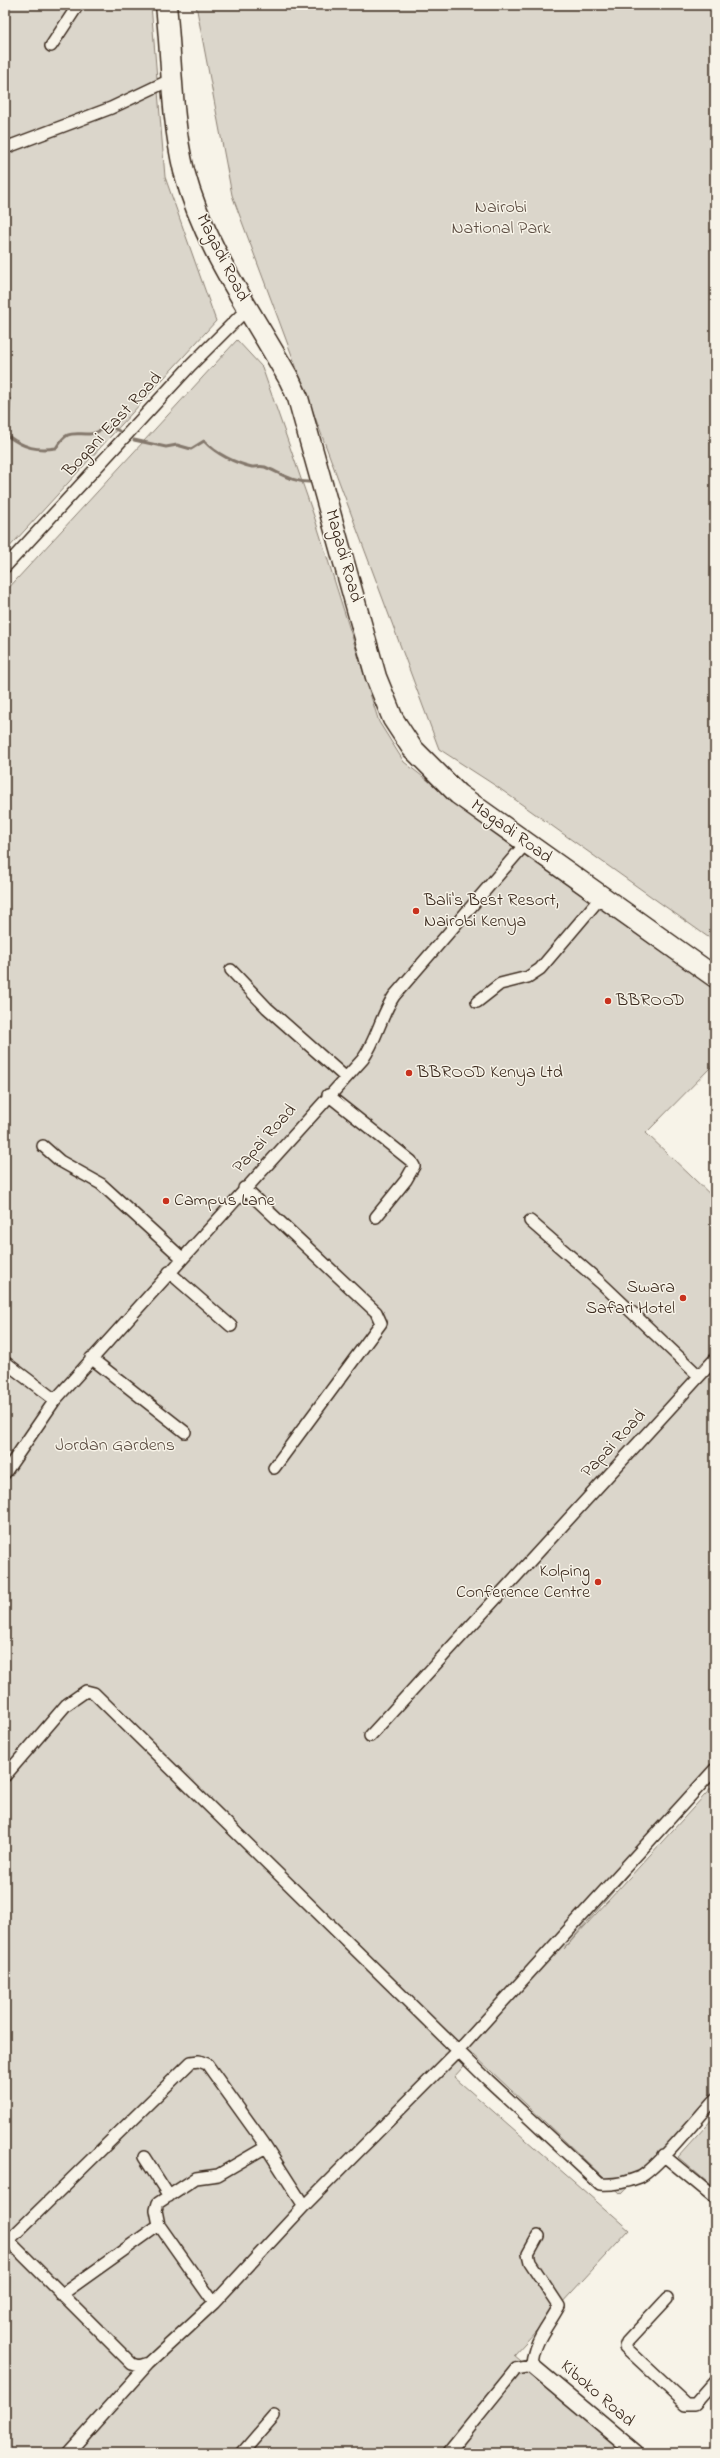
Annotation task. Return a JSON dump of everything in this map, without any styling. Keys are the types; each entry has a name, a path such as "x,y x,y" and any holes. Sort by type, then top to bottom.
{"highway":[{"name":"Magadi Road","path":"166,5 172,79 184,170 210,242 289,379 298,398 376,676 393,719 412,748 458,794 715,977"}],"street":[{"path":"51,46 78,5"},
{"path":"5,148 111,108 172,79"},
{"name":"Bogani East Road","path":"5,567 191,365 248,308"},
{"name":"Papai Road","path":"5,1473 55,1400 91,1358 369,1050 394,996 527,842"},
{"path":"477,1002 500,984 528,977 540,969 601,897"},
{"path":"231,970 267,1008 346,1077"},
{"path":"328,1095 411,1161 414,1166 406,1180 376,1217"},
{"path":"43,1146 60,1161 101,1184 182,1258"},
{"path":"244,1188 376,1312 381,1323 274,1468"},
{"path":"530,1221 601,1283 699,1376"},
{"path":"170,1272 231,1326"},
{"path":"91,1358 185,1432"},
{"name":"Papai Road","path":"370,1736 537,1551 715,1358"},
{"path":"5,1362 55,1400"},
{"path":"5,1776 70,1701 86,1691 94,1693 458,2051 600,2184 609,2185 640,2177 649,2171 715,2099"},
{"path":"68,2453 149,2363 214,2303 304,2206 458,2051 715,1769"},
{"path":"149,2363 139,2366 132,2364 61,2295 7,2239 192,2062 199,2061 207,2064 266,2147 304,2206"},
{"path":"214,2303 160,2224 156,2210 158,2203 196,2178 218,2176 266,2147"},
{"path":"663,2155 715,2198"},
{"path":"144,2157 169,2196"},
{"path":"61,2295 160,2224"},
{"path":"448,2453 516,2369 532,2366 533,2352 536,2342 559,2306 530,2262 528,2254 538,2236"},
{"path":"668,2298 627,2342 625,2347 686,2404 695,2404 715,2381"},
{"name":"Kiboko Road","path":"532,2366 540,2370 636,2453"},
{"path":"242,2453 274,2416"}],"green space":[{"path":"5,5 151,5 165,177 216,321 5,552"},
{"name":"Nairobi National Park","path":"196,5 715,5 715,942 496,786 439,749 232,195"},
{"name":"Jordan Gardens","path":"237,340 262,367 315,519 379,722 404,762 504,840 715,990 715,1063 646,1133 715,1199 715,1773 564,1949 715,1784 715,2094 621,2194 474,2055 454,2077 629,2230 514,2355 629,2453 5,2453 5,592"},
{"path":"715,2116 715,2189 678,2157"}],"shaded area":[{"path":"5,398 11,399 5,459"}],"waterway":[{"path":"8,436 31,448 49,449 56,448 63,438 70,434 92,434 110,426 119,431"},
{"path":"134,440 166,447 177,445 191,449 204,441 220,454 239,463 252,467 265,467 299,481 311,482"}],"place":[{"name":"Bali's Best Resort, Nairobi Kenya","path":"416,911"},
{"name":"BBROOD","path":"608,1001"},
{"name":"BBROOD Kenya Ltd","path":"409,1073"},
{"name":"Campus Lane","path":"166,1201"},
{"name":"Swara Safari Hotel","path":"683,1298"},
{"name":"Kolping Conference Centre","path":"598,1582"}]}
